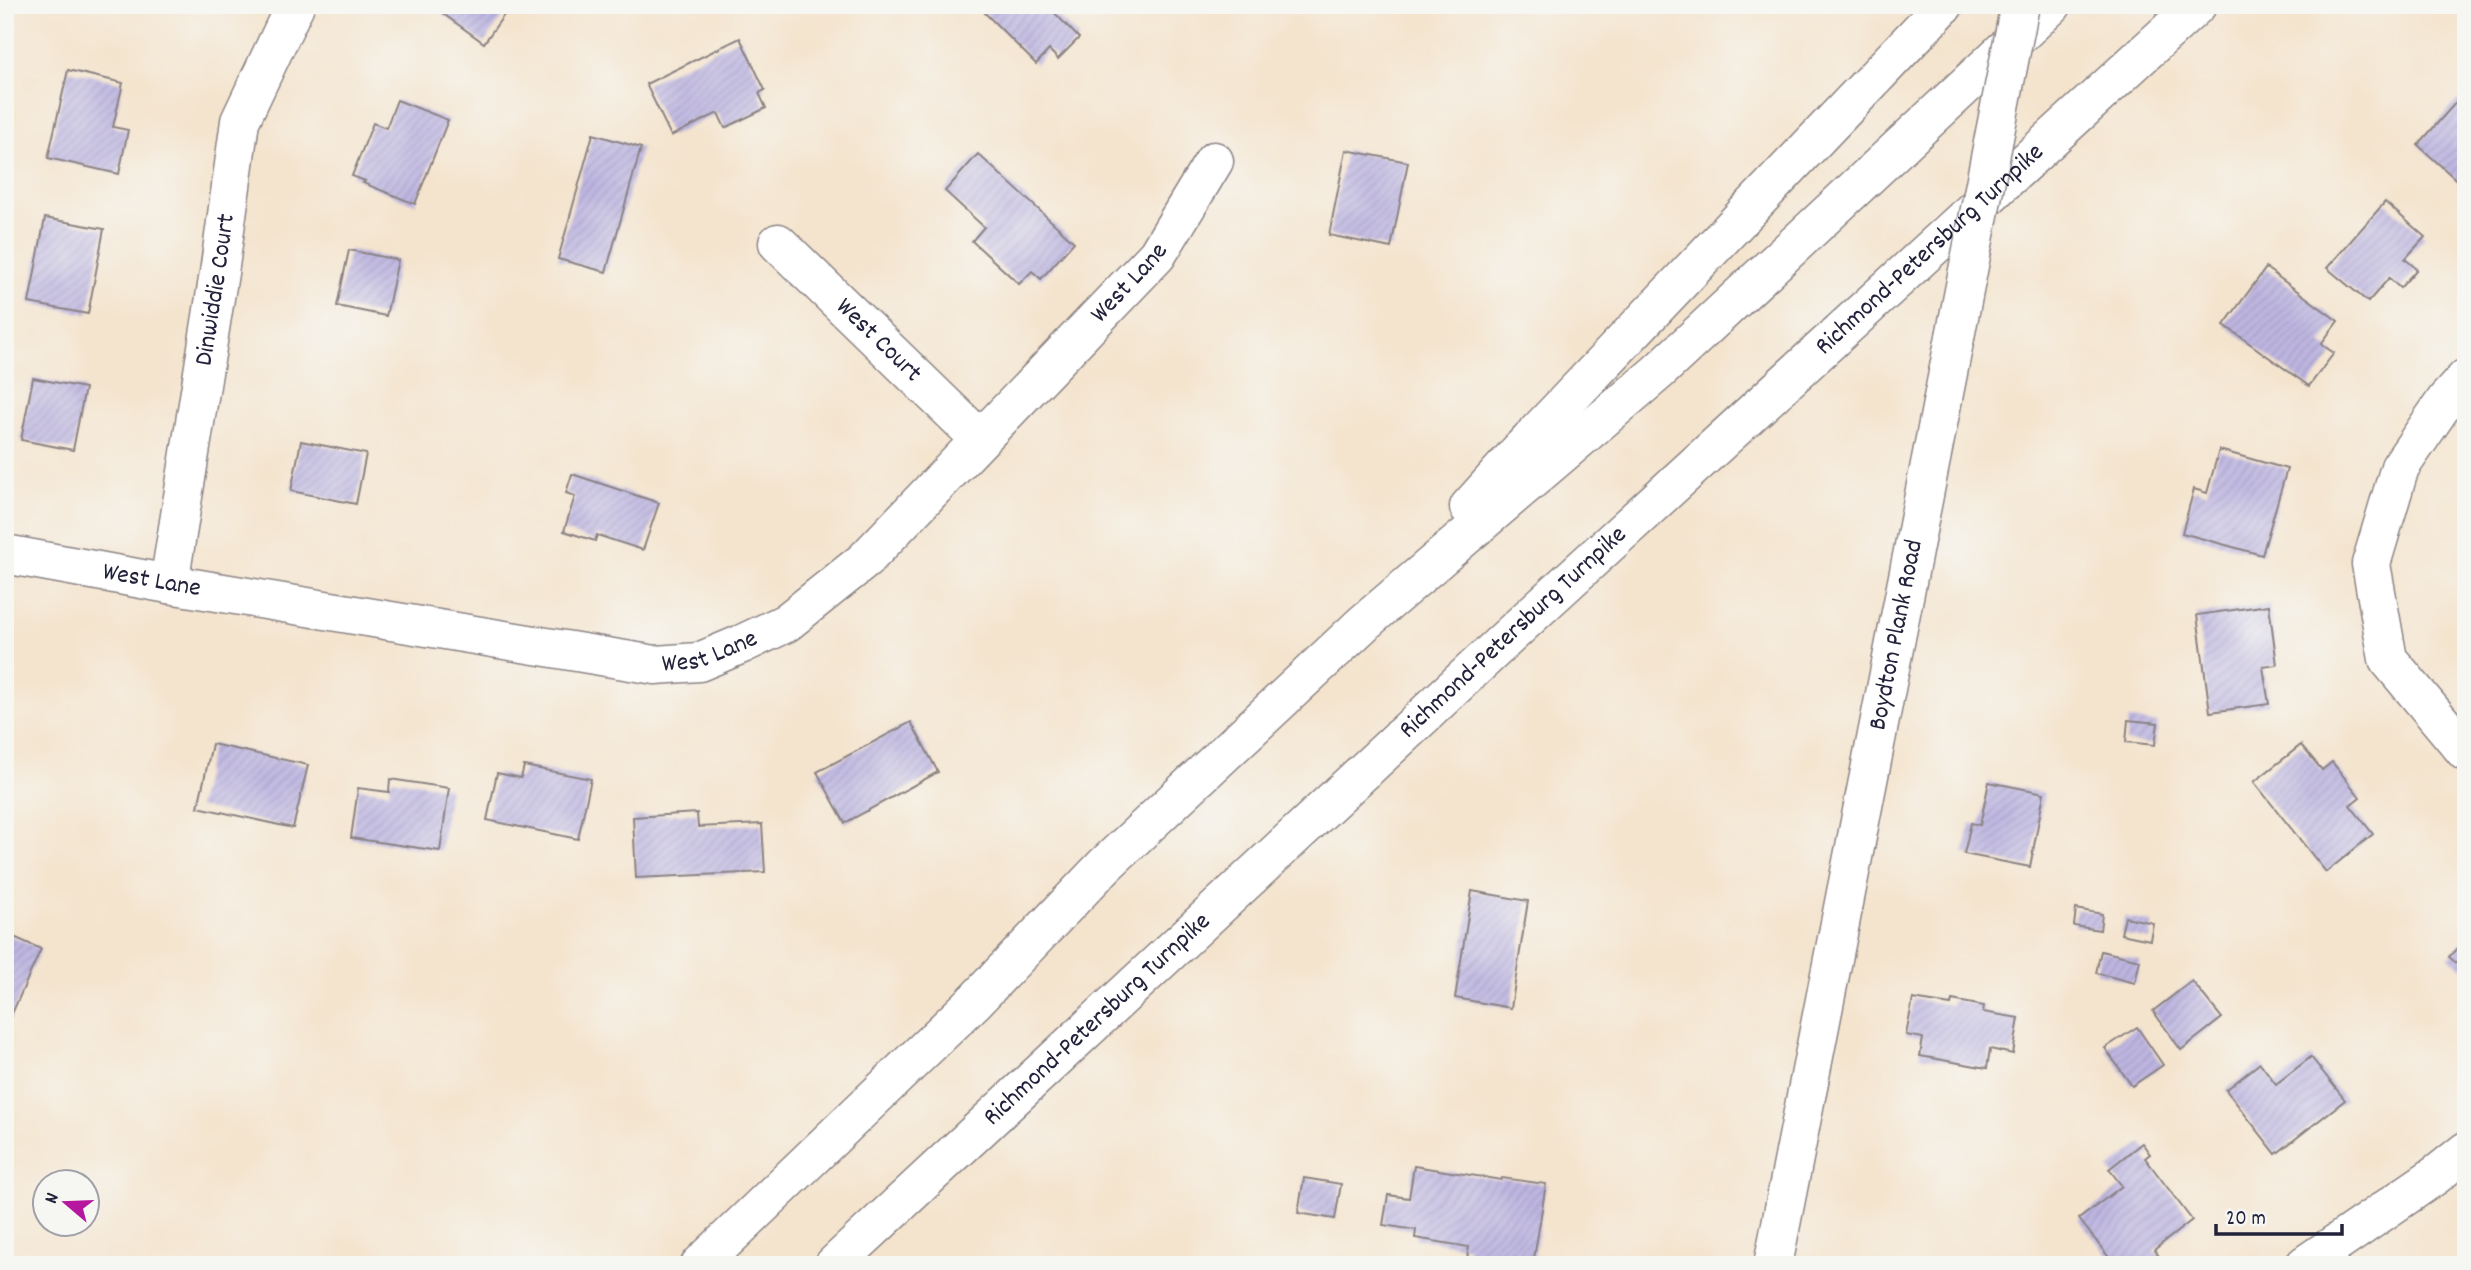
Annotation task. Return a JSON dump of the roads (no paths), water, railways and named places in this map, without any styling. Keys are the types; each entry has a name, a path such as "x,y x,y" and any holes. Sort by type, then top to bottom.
{"main road":[{"name":"Dinwiddie Court","path":"169,584 219,273 240,121 295,5"},
{"path":"1365,622 1523,447 1944,5"},
{"name":"Boydton Plank Road","path":"1773,1265 2020,5"},
{"path":"700,1265 974,1002 1105,864 1365,622 1658,372 2052,5"},
{"name":"Richmond-Petersburg Turnpike","path":"834,1265 1537,610 2197,5"},
{"name":"West Lane","path":"5,554 655,665 699,662 786,623 865,561 1157,255 1214,162"},
{"name":"West Court","path":"778,243 981,439"},
{"path":"2466,378 2446,400 2400,467 2371,564 2388,659 2466,752"},
{"path":"2305,1265 2436,1175 2466,1151"}]}
